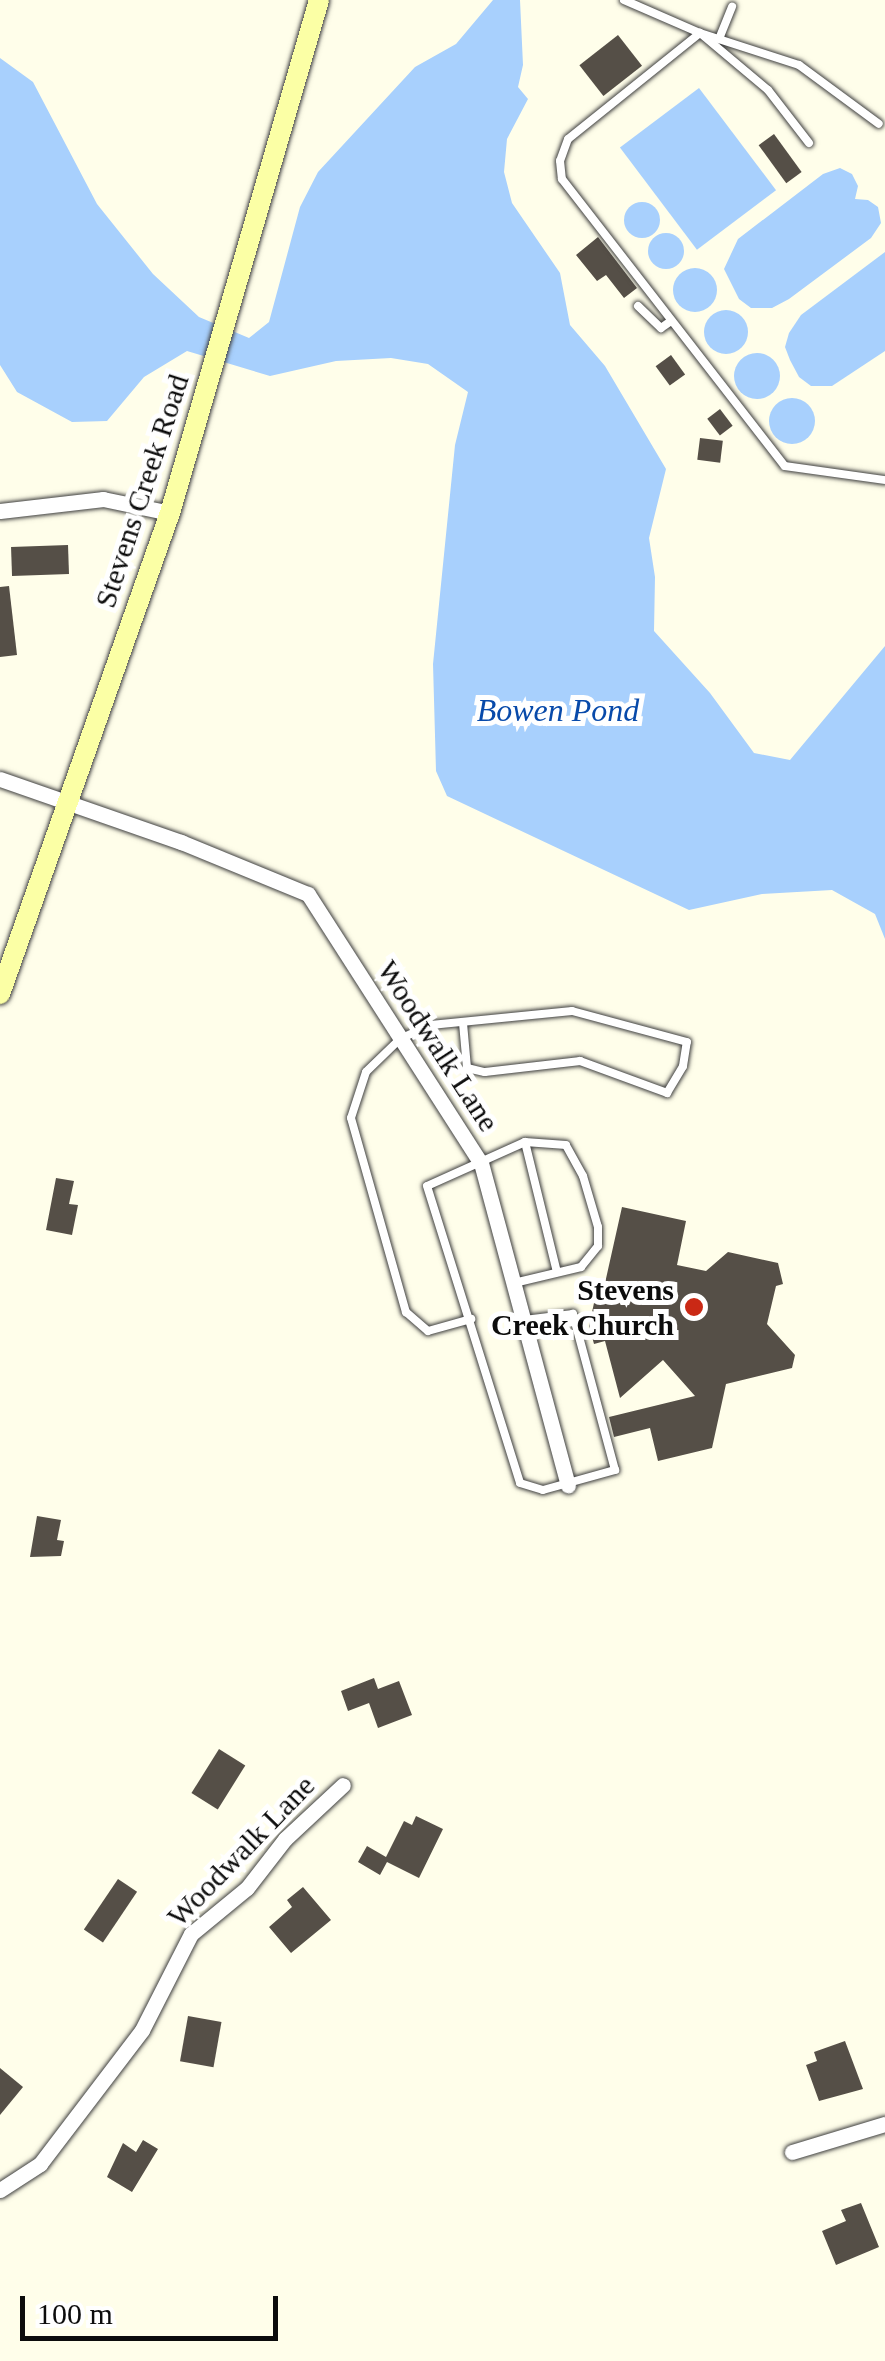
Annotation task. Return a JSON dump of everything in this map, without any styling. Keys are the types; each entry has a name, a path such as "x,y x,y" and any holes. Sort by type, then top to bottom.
{"street":[{"name":"Stevens Creek Road","path":"0,994 170,513 319,0"},
{"path":"0,510 104,498 170,513"},
{"name":"Woodwalk Lane","path":"0,780 67,801 308,894 481,1163 568,1486"},
{"name":"Woodwalk Lane","path":"0,2190 40,2164 142,2030 191,1934 246,1888 285,1839 343,1785"},
{"path":"792,2152 885,2124"}],"lane":[{"path":"624,0 700,34 798,65 879,124"},
{"path":"719,39 732,6"},
{"path":"700,34 768,90 809,143"},
{"path":"700,34 568,139 560,161 562,179 785,466 885,480"},
{"path":"638,306 660,328 671,320"},
{"path":"463,1023 466,1068 484,1072 580,1061 666,1093 683,1066 687,1042 572,1010 431,1025 400,1039 366,1072 351,1118 406,1312 428,1331 471,1320"},
{"path":"524,1142 557,1272"},
{"path":"514,1283 580,1267 598,1246 598,1227 583,1176 566,1145 524,1142 427,1186 520,1482 542,1490 568,1486 615,1470 574,1314 524,1320"}],"water":[{"name":"Bowen Pond","path":"493,0 520,0 523,65 518,87 528,99 507,139 504,172 512,203 560,273 570,325 605,366 666,469 649,538 655,577 654,631 710,693 754,753 790,760 885,646 885,939 875,914 832,890 762,894 689,910 447,796 436,771 433,664 455,445 468,392 428,364 391,358 336,361 270,376 187,351 144,377 107,421 72,422 17,392 0,365 0,58 33,82 97,204 153,274 199,317 249,338 269,322 300,207 318,172 415,67 456,44"},
{"path":"699,88 776,190 697,250 620,148"},
{"path":"840,168 852,174 858,186 855,199 868,200 878,207 881,223 871,238 789,299 772,308 751,308 739,299 724,269 738,239 823,174"},
{"path":"642,202 655,207 660,220 655,233 642,238 629,233 624,220 629,207"},
{"path":"666,233 679,238 684,251 679,264 666,269 653,264 648,251 653,238"},
{"path":"885,252 885,351 832,386 811,386 799,377 790,360 785,347 789,333 801,315"},
{"path":"695,268 710,275 717,290 710,305 695,312 680,305 673,290 680,275"},
{"path":"726,310 741,317 748,332 741,347 726,354 711,347 704,332 711,317"},
{"path":"757,353 773,360 780,376 773,392 757,399 741,392 734,376 741,360"},
{"path":"792,398 808,405 815,421 808,437 792,444 776,437 769,421 776,405"}],"building":[{"path":"618,35 642,66 603,96 579,65"},
{"path":"774,134 802,172 786,183 759,145"},
{"path":"598,237 637,288 624,298 606,275 597,281 576,255"},
{"path":"671,355 685,374 670,386 656,366"},
{"path":"720,409 733,426 720,435 707,419"},
{"path":"700,438 723,441 720,463 697,460"},
{"path":"68,545 69,574 12,576 11,547"},
{"path":"9,586 17,655 0,657 0,587"},
{"path":"56,1178 74,1181 69,1204 78,1205 72,1235 46,1230"},
{"path":"622,1207 686,1221 677,1265 706,1271 728,1252 778,1263 783,1284 776,1286 767,1324 795,1355 792,1368 726,1384 712,1448 658,1461 650,1428 614,1437 609,1417 695,1396 663,1360 620,1398 605,1341 594,1344 589,1326 594,1303 601,1301"},
{"path":"37,1516 61,1520 57,1540 64,1541 61,1556 30,1557"},
{"path":"374,1678 378,1689 399,1681 412,1715 378,1728 369,1703 348,1711 341,1691"},
{"path":"219,1749 245,1765 218,1810 191,1793"},
{"path":"416,1816 443,1829 419,1878 387,1862 380,1875 358,1862 367,1846 386,1857 404,1821 412,1825"},
{"path":"118,1879 137,1892 103,1942 84,1930"},
{"path":"303,1887 331,1920 291,1953 269,1927 292,1907 287,1900"},
{"path":"188,2016 221,2022 213,2067 180,2061"},
{"path":"845,2041 863,2089 819,2101 806,2065 817,2061 814,2052"},
{"path":"0,2068 23,2087 0,2115"},
{"path":"143,2140 158,2149 132,2192 107,2177 123,2143 136,2152"},
{"path":"861,2203 879,2247 836,2265 822,2231 846,2221 841,2210"}],"place":[{"name":"Stevens Creek Church","path":"694,1307"}]}
